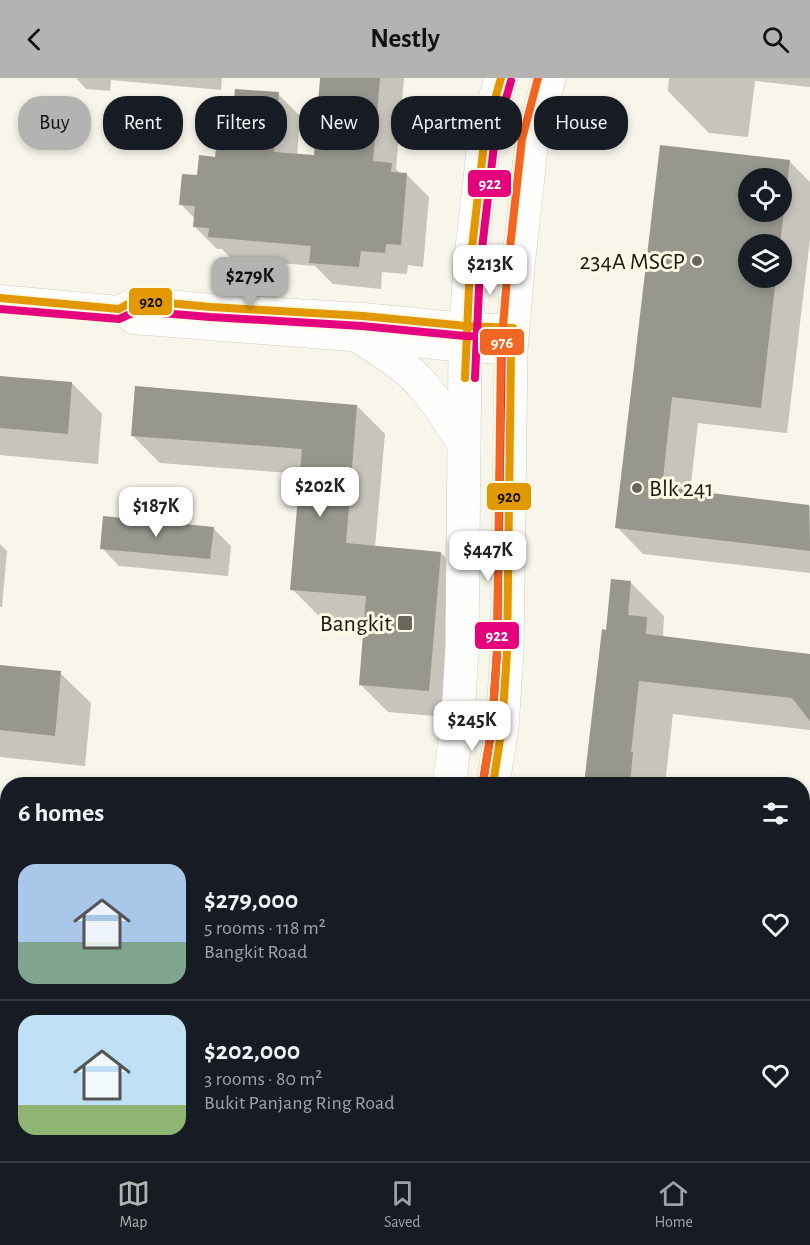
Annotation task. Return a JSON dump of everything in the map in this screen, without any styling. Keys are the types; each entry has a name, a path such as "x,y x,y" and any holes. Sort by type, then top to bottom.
{"main road":[{"path":"450,777 458,718 462,648 466,338 470,265 485,135 501,78"},
{"path":"494,777 502,726 507,652 512,339 532,140 549,78"},
{"path":"363,339 400,365 419,382 440,407 464,444"}],"street":[{"path":"0,298 119,309 134,321 363,339 512,339"},
{"path":"119,309 135,300 363,316 466,338"}],"building":[{"path":"320,78 380,78 378,96 319,96"},
{"path":"235,89 279,92 279,96 234,96"},
{"name":"234A MSCP","path":"660,145 790,160 789,168 738,168 738,222 783,222 781,234 738,234 738,288 775,288 761,408 672,397 662,487 809,505 810,551 615,528"},
{"path":"216,150 274,150 274,152 314,155 314,150 374,150 373,161 392,163 391,172 407,173 401,245 386,244 385,253 361,251 359,267 309,263 311,246 208,237 209,228 193,227 195,206 179,205 182,174 197,175 199,155 215,157"},
{"path":"0,376 72,382 68,434 0,428"},
{"path":"135,386 357,405 346,543 441,552 429,691 359,685 366,596 290,590 302,449 131,436"},
{"path":"103,516 214,527 210,559 100,549"},
{"path":"611,579 631,581 628,615 647,617 646,634 810,654 810,721 792,698 639,681 631,752 633,752 631,777 585,777 602,629 606,630"},
{"path":"0,665 61,671 55,736 0,730"}],"transit line":[{"name":"920","path":"465,378 470,265 485,135 501,78"},
{"name":"976","path":"484,777 492,726 497,652 501,350 522,139 538,78"},
{"name":"922","path":"475,378 480,266 495,137 511,81"},
{"name":"920","path":"0,298 119,309 135,300 513,328 507,652 502,727 494,777"},
{"name":"922","path":"0,309 119,319 137,311 502,338 497,652 492,726 484,777"}],"place":[{"name":"234A MSCP","path":"697,261"},
{"name":"Blk 241","path":"637,488"},
{"name":"Bangkit","path":"405,623"}]}
